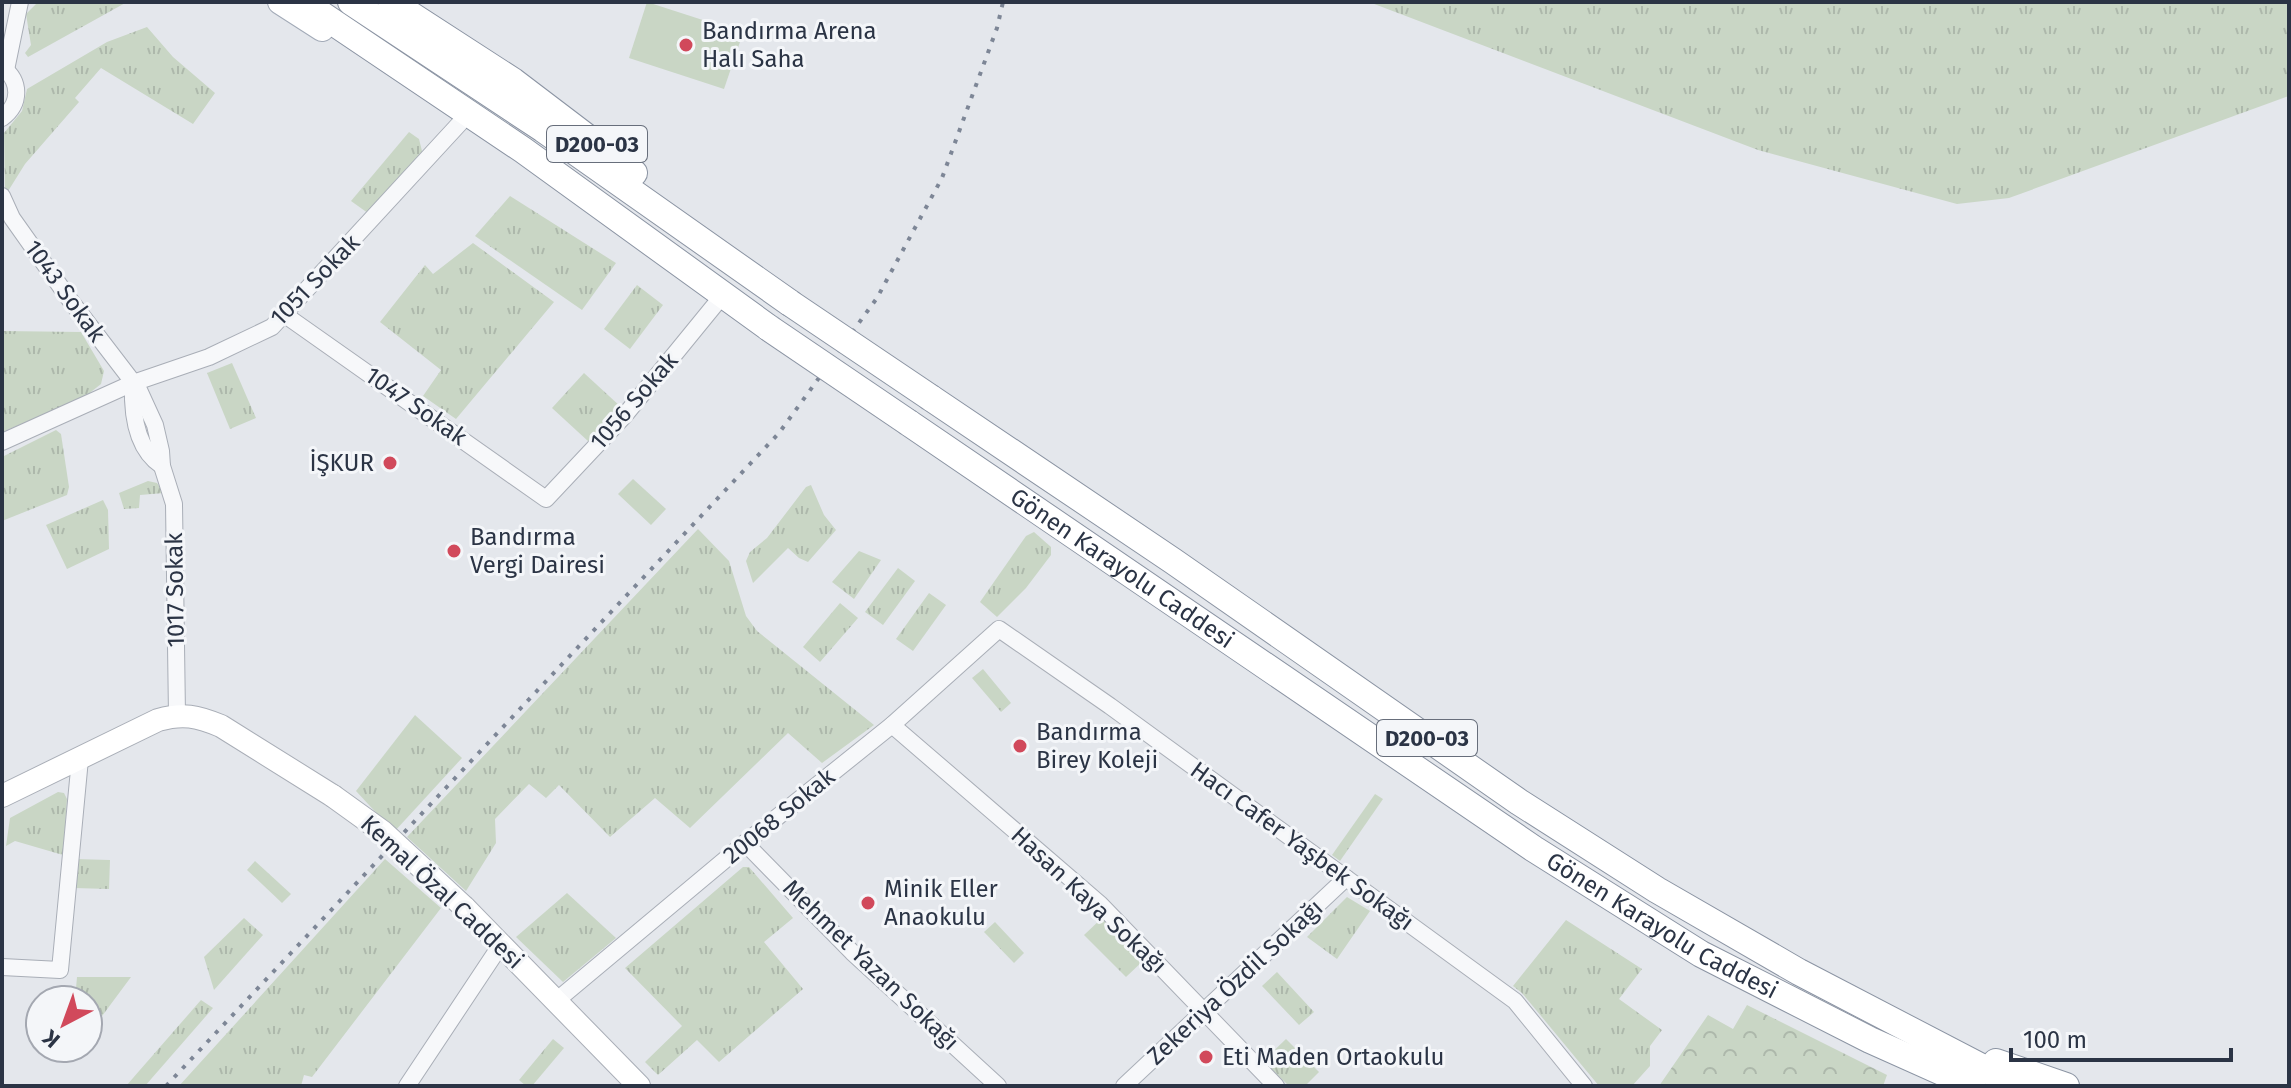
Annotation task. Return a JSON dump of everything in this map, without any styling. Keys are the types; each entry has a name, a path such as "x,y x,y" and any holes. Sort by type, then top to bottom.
{"highway":[{"name":"Gönen Karayolu Caddesi","path":"303,2 523,150 769,328 1534,849 1729,970 1973,1086"},
{"name":"Gönen Karayolu Caddesi","path":"351,2 543,129 790,303 1173,561 1531,810 1657,890 1799,972 2018,1086"},
{"name":"D200-03","path":"391,2 564,118 704,226 790,303"},
{"path":"1942,1047 2015,1067 2066,1086"},
{"path":"1915,1061 1951,1086"}],"main road":[{"path":"280,2 460,123 675,275 769,328"},
{"path":"2,796 158,720 177,715"},
{"name":"Kemal Özal Caddesi","path":"177,715 202,718 221,726 333,796 383,832 502,943 639,1086"}],"street":[{"path":"7,115 17,91 15,81 4,68 20,2"},
{"name":"1051 Sokak","path":"2,442 133,383 209,357 257,336 285,315 460,123"},
{"name":"1043 Sokak","path":"2,196 12,218 53,277 133,383"},
{"name":"1056 Sokak","path":"546,499 625,415 718,301"},
{"name":"1047 Sokak","path":"285,315 546,499"},
{"name":"1017 Sokak","path":"133,383 138,430 151,458 162,466 174,504 177,715"},
{"name":"20068 Sokak","path":"556,1001 892,725 999,629"},
{"name":"Hacı Cafer Yaşbek Sokağı","path":"999,629 1515,1001 1584,1086"},
{"name":"Hasan Kaya Sokağı","path":"892,725 1100,904 1276,1086"},
{"path":"2,967 60,970 80,759"},
{"name":"Mehmet Yazan Sokağı","path":"745,843 852,952 998,1086"},
{"name":"Zekeriya Özdil Sokağı","path":"1124,1086 1346,878"},
{"path":"416,1082 502,943"}],"green space":[{"path":"38,2 127,2 28,57 25,53 31,45 26,14"},
{"name":"Bandırma Arena Halı Saha","path":"647,2 743,33 724,89 629,58"},
{"path":"1369,2 2289,2 2289,96 2009,198 1957,204 1758,150"},
{"path":"147,27 173,57 215,93 193,124 101,68 75,98 79,102 25,164 5,196 4,133 22,111 27,89 107,42"},
{"path":"409,132 419,139 423,155 372,216 351,201"},
{"path":"510,196 616,263 582,310 475,236"},
{"path":"473,243 554,302 456,419 423,396 441,370 380,322 425,265 433,274"},
{"path":"637,285 663,305 630,349 604,329"},
{"path":"2,331 81,332 104,371 101,384 82,399 2,432"},
{"path":"232,363 256,418 230,429 207,373"},
{"path":"584,373 621,407 589,442 552,408"},
{"path":"56,430 61,434 69,487 67,495 2,521 2,457"},
{"path":"633,479 666,509 651,525 618,494"},
{"path":"148,481 157,483 164,493 140,495 139,508 124,509 119,493"},
{"path":"811,485 824,515 836,530 808,562 788,548 753,583 746,561 750,552 767,538 806,487"},
{"path":"103,500 108,510 109,549 67,569 46,525"},
{"path":"698,529 729,561 746,616 757,631 874,725 822,763 788,733 690,828 655,798 610,837 559,785 546,798 529,784 495,819 496,843 466,891 407,837"},
{"path":"1034,532 1051,547 1051,555 1026,588 997,617 980,602 1026,536"},
{"path":"859,551 881,560 854,599 832,582"},
{"path":"898,568 915,581 883,625 865,612"},
{"path":"929,593 946,605 913,651 896,639"},
{"path":"840,603 858,618 820,662 803,647"},
{"path":"983,669 1011,703 1001,712 972,678"},
{"path":"415,715 462,758 394,832 356,791"},
{"path":"58,792 64,793 67,799 63,855 15,841 6,846 10,818"},
{"path":"1375,794 1383,799 1340,861 1332,855"},
{"path":"75,859 110,860 109,889 74,888"},
{"path":"385,859 441,908 312,1077 304,1075 301,1086 179,1086"},
{"path":"255,861 291,894 282,903 247,870"},
{"path":"743,867 749,867 793,918 764,942 803,989 719,1062 697,1040 658,1075 645,1062 682,1026 625,968"},
{"path":"567,893 616,938 563,982 516,937"},
{"path":"1347,897 1370,911 1337,959 1307,937"},
{"path":"244,918 263,935 214,990 204,957"},
{"path":"1102,918 1144,960 1126,977 1084,935"},
{"path":"1566,920 1642,969 1619,999 1662,1030 1650,1046 1650,1066 1632,1086 1599,1086 1513,986"},
{"path":"995,922 1024,953 1014,963 984,932"},
{"path":"1277,972 1314,1012 1299,1025 1262,986"},
{"path":"77,977 131,977 104,1013 104,984 76,984"},
{"path":"201,1000 213,1008 145,1086 126,1086"},
{"path":"1747,1005 1887,1075 1883,1086 1659,1086 1708,1015 1733,1029"},
{"path":"553,1039 564,1048 532,1086 526,1086 519,1080"},
{"path":"1286,1039 1319,1072 1305,1086 1289,1086 1263,1061"}],"railway":[{"path":"166,1086 779,433 877,298 942,178 997,28 1003,2"}],"place":[{"name":"Bandırma Arena Halı Saha","path":"686,45"},
{"name":"İŞKUR","path":"390,463"},
{"name":"Bandırma Vergi Dairesi","path":"454,551"},
{"name":"Bandırma Birey Koleji","path":"1020,746"},
{"name":"Minik Eller Anaokulu","path":"868,903"},
{"name":"Eti Maden Ortaokulu","path":"1206,1057"}]}
